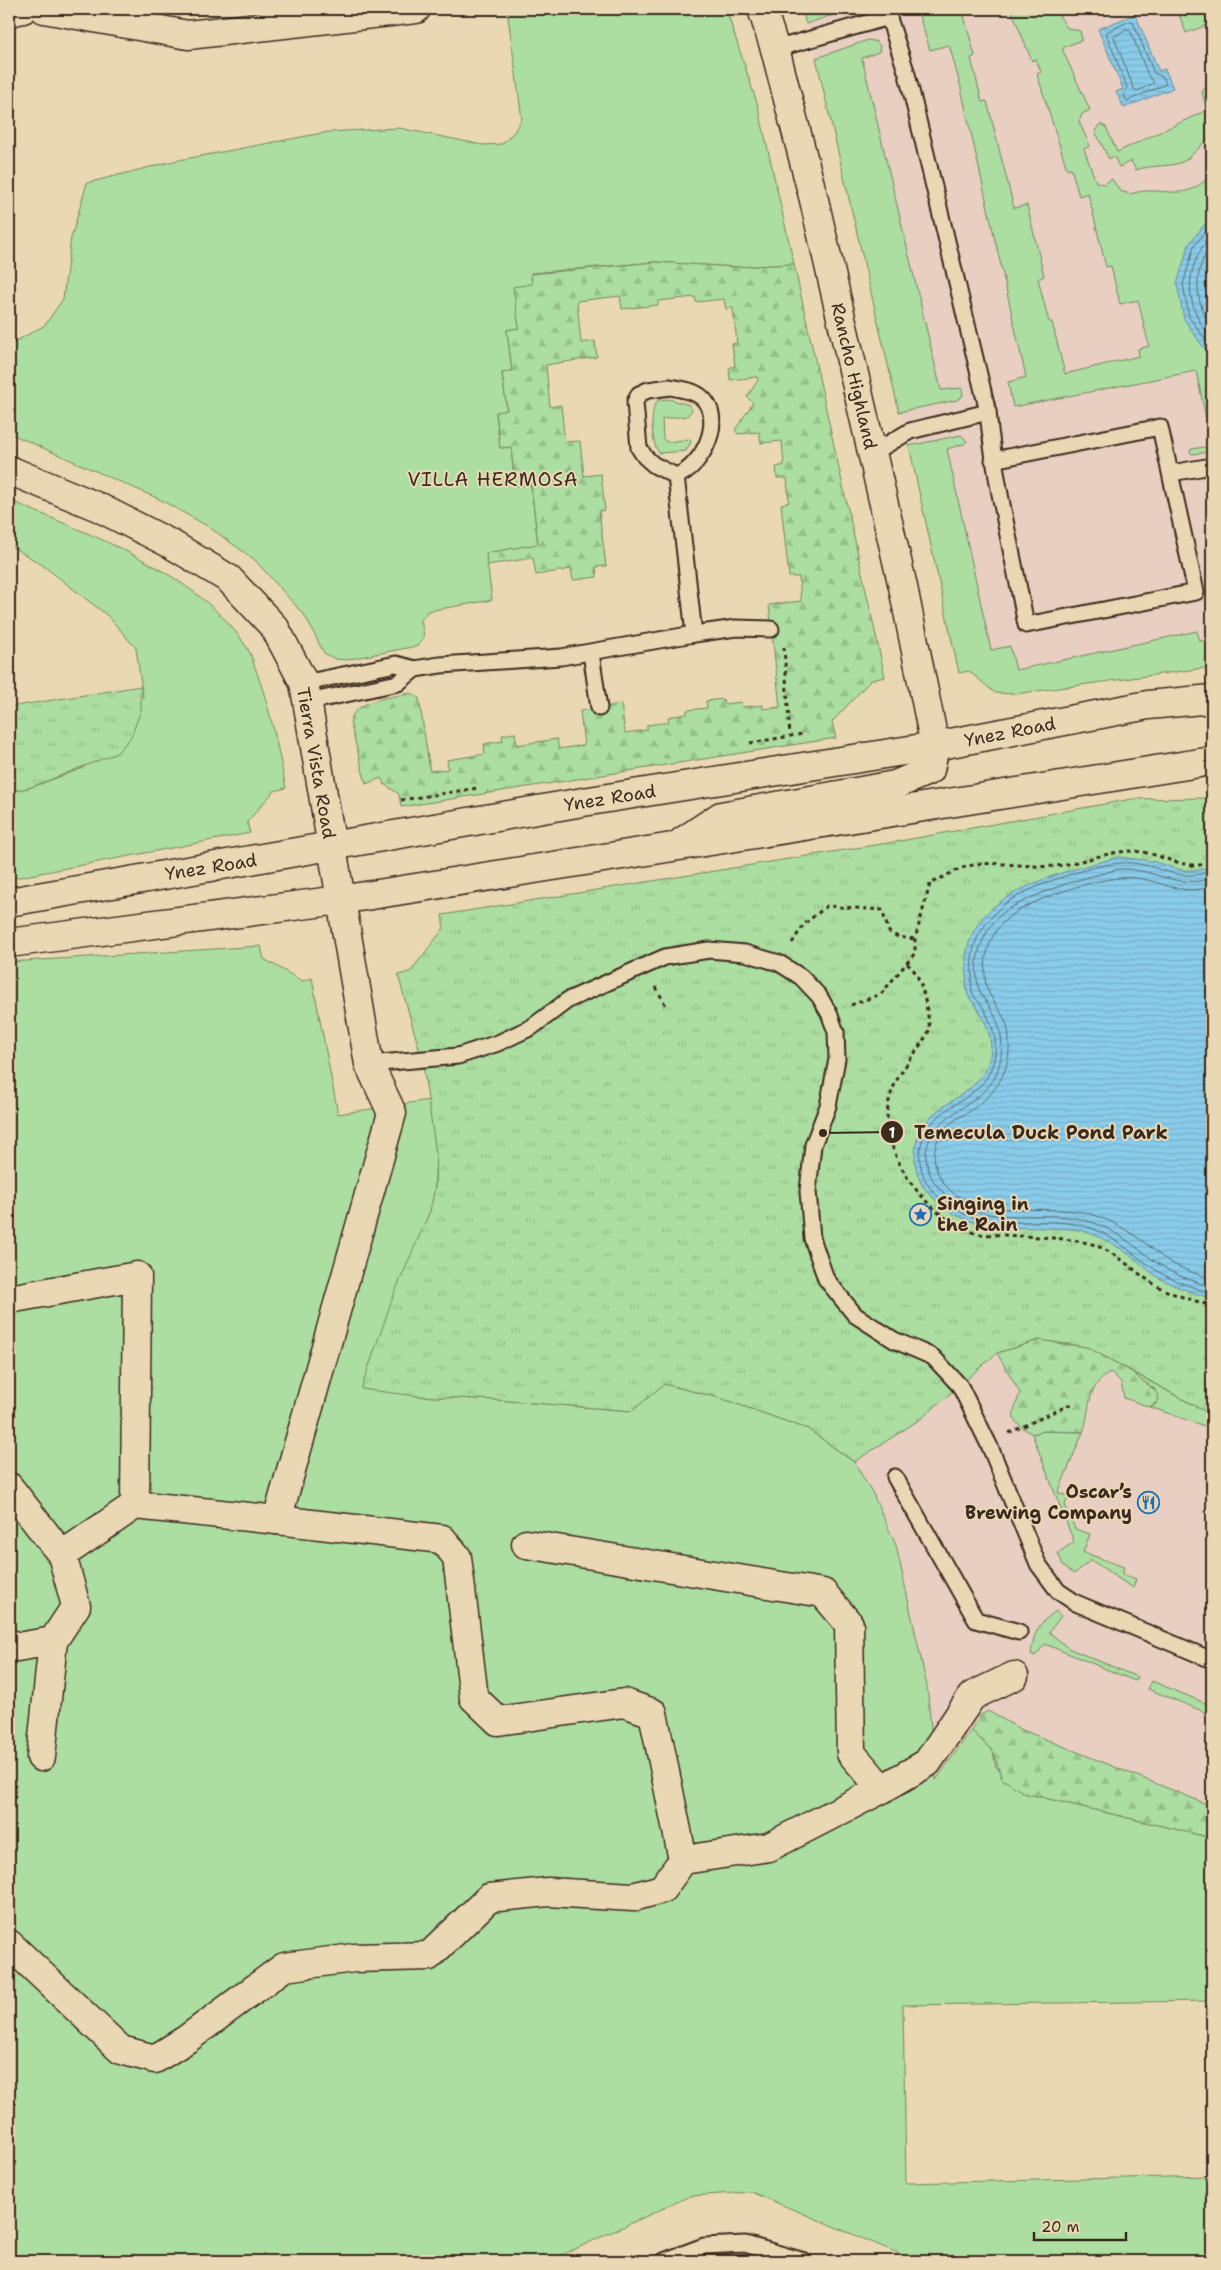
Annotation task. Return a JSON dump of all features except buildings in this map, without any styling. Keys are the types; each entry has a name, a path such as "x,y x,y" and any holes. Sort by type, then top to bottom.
{"street":[{"path":"9,12 23,9"},
{"path":"44,9 188,35 401,9"},
{"name":"Rancho Highland","path":"762,9 775,49 814,200 871,454 904,587 935,746"},
{"name":"Tierra Vista Road","path":"9,470 98,507 171,544 229,579 275,628 306,692 369,1064 392,1113 278,1520"},
{"name":"Ynez Road","path":"9,902 331,848 584,802 935,746 1148,705 1212,698"},
{"path":"675,847 721,816 895,785 930,770 935,746"},
{"path":"9,943 340,900 1212,761"},
{"path":"9,1299 137,1276 135,1505"},
{"path":"9,1487 62,1555 76,1606 53,1641 41,1757"},
{"path":"62,1555 135,1505 442,1539 457,1557 474,1698 498,1721 624,1703 653,1713 683,1860"},
{"path":"526,1544 823,1593 849,1624 851,1752 882,1789"},
{"path":"9,1643 17,1647 53,1641"},
{"path":"9,1944 121,2050 155,2059 186,2039 284,1968 354,1958 429,1956 488,1898 548,1892 633,1896 662,1889 683,1860 769,1847 882,1789 928,1763 972,1696 1014,1676"}],"lane":[{"path":"775,49 888,13 907,74 988,412 992,460 1010,537 1026,625 1196,592 1160,427 992,460"},
{"path":"670,387 687,390 699,395 705,401 711,414 710,432 705,448 685,473 676,476 654,465 639,448 635,402 639,394 648,390 670,387"},
{"path":"871,454 910,431 988,412"},
{"path":"1171,473 1212,466"},
{"path":"676,476 694,634"},
{"path":"306,692 396,664 414,669 440,665 562,657 736,628 771,628"},
{"path":"591,653 600,708"},
{"path":"306,692 398,683 414,669"},
{"path":"369,1064 458,1056 498,1043 532,1027 568,1000 665,957 708,950 745,953 779,963 802,977 819,996 829,1013 836,1032 837,1059 828,1106 813,1145 808,1191 812,1238 826,1279 855,1315 894,1340 933,1357 960,1386 988,1444 1042,1573 1058,1591 1076,1603 1212,1660"},
{"path":"895,1477 976,1620 1019,1632"},
{"path":"664,2261 704,2246 745,2244 804,2261"}],"path":[{"path":"771,628 778,633 786,651 790,736"},
{"path":"829,1013 882,994 915,953 915,939 930,884 957,870 978,864 1056,866 1132,851 1162,856 1180,865 1201,866 1212,862"},
{"path":"779,963 804,924 827,906 882,910 889,932 898,937 915,939"},
{"path":"907,964 913,967 918,976 930,1029 895,1084 889,1099 886,1119 895,1152 912,1187 929,1206 951,1223 976,1234 1088,1243 1110,1251 1157,1286 1175,1295 1212,1306"},
{"path":"988,1444 1071,1404"}],"shaded area":[{"path":"802,9 1212,9 1212,667 1015,694 995,693 969,671 959,673 909,446 814,50"},
{"path":"1087,1347 1212,1415 1212,1838 936,1781 927,1686 896,1545 872,1492 854,1462 922,1418 997,1353"}],"green space":[{"path":"507,9 726,9 758,106 794,264 735,267 655,262 531,273 532,284 519,328 507,330 512,371 502,373 507,411 496,413 500,448 511,447 515,486 531,485 538,545 486,553 492,600 428,611 421,620 424,637 417,646 345,660 335,659 324,653 305,616 255,560 209,527 159,499 9,433 9,345 45,325 63,299 71,238 87,183 174,161 328,132 399,128 483,145 502,144 513,133 522,119"},
{"path":"802,9 850,9 806,24"},
{"path":"917,9 962,9 975,56 971,58 982,102 987,101 1014,208 1027,205 1044,276 1038,279 1049,322 1052,322 1065,374 1139,356 1138,349 1149,346 1138,300 1120,304 1111,266 1106,267 1088,193 1079,196 1071,168 1067,169 1037,74 1041,72 1036,59 1032,61 1011,9 1055,9 1067,28 1080,31 1082,40 1064,47 1063,51 1090,110 1082,114 1079,122 1090,146 1084,149 1096,182 1103,184 1112,179 1120,191 1130,194 1142,191 1182,192 1202,183 1212,173 1212,446 1196,371 1013,407 1008,382 1026,377 960,84 949,45 930,50"},
{"path":"1177,9 1212,9 1212,37 1205,26 1186,33"},
{"path":"868,40 877,42 880,46 879,52 862,58 941,390 961,388 963,393 962,397 957,400 899,412 816,58"},
{"path":"1207,85 1212,85 1212,135 1186,160 1176,164 1136,170 1131,161 1119,167 1114,156 1109,159 1095,131 1100,124 1106,127 1117,152 1207,110 1202,92"},
{"path":"655,262 735,267 794,264 885,677 871,680 832,722 836,738 401,807 399,794 384,784 381,778 366,784 350,722 353,714 359,708 384,698 410,693 419,698 430,771 448,769 447,760 485,754 484,744 503,741 502,735 515,733 517,745 557,739 559,749 584,745 580,711 621,704 625,733 647,730 647,725 669,722 668,717 687,714 687,710 707,708 706,701 723,699 724,704 741,702 742,707 763,705 763,709 780,707 769,605 801,601 799,577 789,577 781,504 789,502 787,478 777,478 776,467 784,465 782,441 761,443 759,432 738,434 735,430 753,403 747,397 758,380 757,377 730,380 729,368 735,366 732,344 737,343 733,308 726,309 724,299 696,302 695,297 658,301 658,305 622,309 620,296 577,301 581,343 595,341 597,357 546,365 550,407 561,405 565,442 580,441 584,476 601,474 605,510 599,511 606,566 596,567 597,577 573,580 571,569 536,575 533,558 487,565 486,553 538,544 531,485 515,486 511,447 500,448 496,412 507,410 502,373 512,371 507,330 519,328 513,287 532,284 531,274"},
{"path":"669,399 689,405 692,410 687,416 662,419 663,439 667,442 690,439 691,442 686,451 659,453 654,442 653,411 658,400"},
{"path":"961,435 967,441 964,444 947,449 991,650 1010,646 1016,670 1197,631 1200,641 1212,638 1212,667 1015,694 995,693 969,671 959,673 909,446"},
{"path":"1212,446 1212,452 1192,454 1190,452 1191,449"},
{"path":"9,500 107,542 140,558 172,577 201,598 227,622 248,649 270,716 286,788 274,791 247,822 250,833 9,879 9,792 32,787 83,768 143,698 136,648 108,616 41,564 9,545"},
{"path":"141,686 141,710 131,737 117,753 32,787 9,792 9,707"},
{"path":"1212,798 1212,1415 1087,1347 1039,1340 997,1353 922,1418 854,1462 808,1429 720,1398 664,1384 632,1411 497,1400 417,1396 361,1389 394,1294 430,1211 435,1188 436,1153 422,1059 398,975 410,972 444,928 442,915 900,841 1132,799"},
{"path":"261,946 264,959 302,981 312,978 338,1114 429,1100 436,1153 434,1202 410,1260 417,1396 497,1400 632,1411 664,1384 720,1398 808,1429 854,1462 872,1492 896,1545 927,1686 936,1780 971,1730 993,1751 996,1767 1024,1793 1212,1838 1212,2001 903,2005 906,2183 1212,2176 1212,2261 917,2261 751,2192 690,2196 549,2261 9,2261 9,962"},
{"path":"1039,1340 1087,1347 1134,1373 1155,1391 1159,1400 1150,1407 1124,1398 1121,1382 1111,1372 1096,1385 1090,1399 1083,1432 1044,1431 1032,1434 1015,1420 1014,1412 1020,1393 997,1353"},
{"path":"1134,1373 1212,1415 1212,1432 1204,1426 1150,1407 1156,1404 1155,1389 1139,1379"},
{"path":"1044,1431 1083,1432 1058,1493 1068,1496 1065,1505 1075,1529 1090,1534 1083,1552 1124,1567 1122,1574 1136,1579 1133,1588 1091,1560 1074,1574 1063,1565 1058,1553 1074,1542 1032,1434"},
{"path":"1056,1611 1061,1616 1049,1632 1068,1648 1137,1677 1135,1681 1045,1644 1035,1656 1031,1654 1038,1630 1044,1620"},
{"path":"1152,1681 1212,1706 1212,1715 1148,1689"},
{"path":"988,1711 1020,1729 1212,1806 1212,1838 1024,1793 1002,1779 993,1751 971,1730 981,1715"}],"water":[{"path":"1135,14 1159,71 1165,69 1173,88 1124,108 1116,92 1123,89 1098,29"},
{"path":"1212,215 1212,354 1203,347 1184,319 1177,284 1189,244"},
{"path":"1119,857 1150,861 1189,871 1212,866 1212,1299 1161,1279 1125,1252 1087,1232 982,1224 953,1214 924,1188 917,1171 915,1158 917,1140 923,1127 942,1107 976,1082 985,1070 990,1055 989,1032 978,1009 968,995 966,985 969,941 981,920 999,903 1021,890 1071,870"}],"place":[{"name":"Temecula Duck Pond Park","path":"823,1133"},
{"name":"Singing in the Rain","path":"921,1214"},
{"name":"Oscar’s Brewing Company","path":"1148,1502"}],"district":[{"name":"VILLA HERMOSA","path":"493,479"}]}
